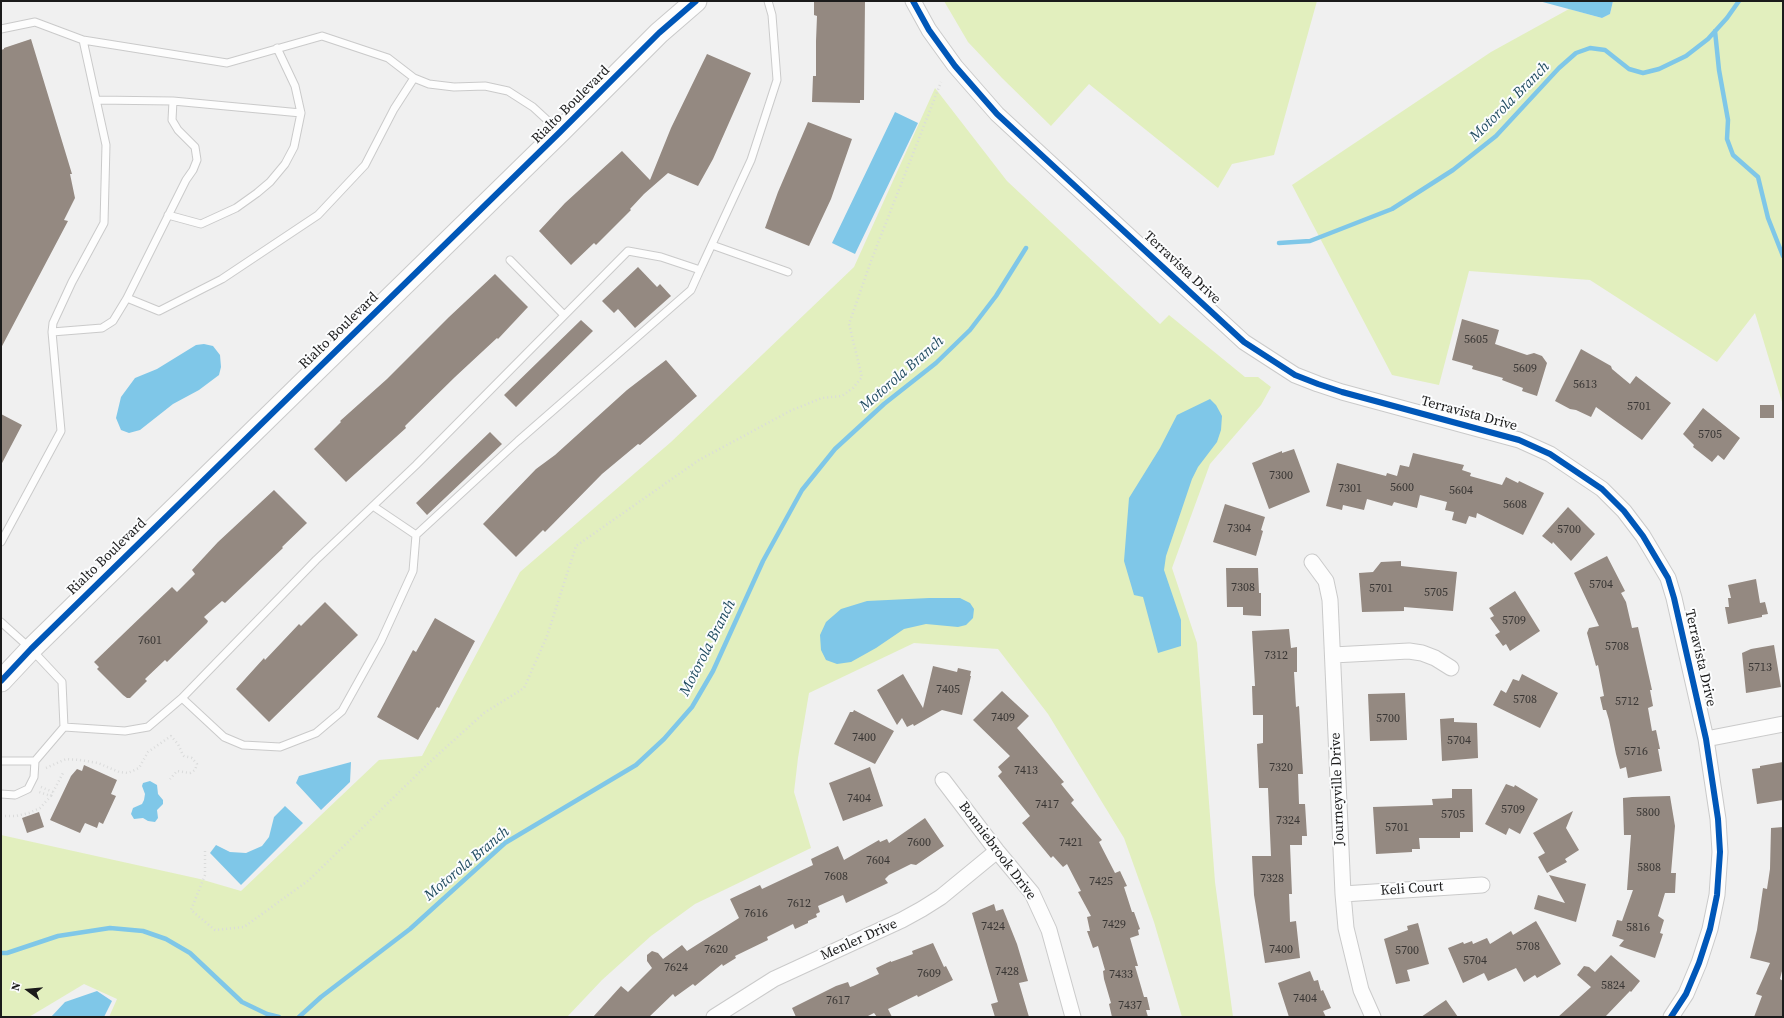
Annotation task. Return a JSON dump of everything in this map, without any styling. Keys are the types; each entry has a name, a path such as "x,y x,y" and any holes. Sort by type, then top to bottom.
{"street":[{"name":"Rialto Boulevard","path":"1,681 31,649 560,132 659,33 696,1"},
{"name":"Terravista Drive","path":"913,1 929,30 955,66 996,114 1244,342 1295,375 1318,384 1342,392 1520,440 1550,454 1602,489 1624,511 1643,536 1668,578 1674,598 1706,739 1718,819 1720,852 1717,895 1710,929 1699,963 1686,994 1671,1017"},
{"name":"Journeyville Drive","path":"1312,562 1326,581 1330,600 1343,894 1346,928 1351,956 1361,990 1373,1017"},
{"path":"1333,655 1409,651 1422,653 1435,658 1451,668"},
{"path":"1706,739 1783,724"},
{"name":"Bonniebrook Drive","path":"943,780 997,851 1032,893 1049,930 1073,1017"},
{"name":"Menler Drive","path":"714,1017 774,979 902,920 922,909 941,897 997,851"},
{"name":"Keli Court","path":"1343,894 1482,885"}],"lane":[{"path":"182,698 224,737 242,745 280,747 316,733 342,711 381,641 413,571 416,535 518,441 691,290 751,160 777,80 772,15 768,1"},
{"path":"1,29 35,22 82,40 227,63 322,36 388,58 414,78 429,84 441,86 485,86 508,92 533,107 560,132"},
{"path":"1,542 61,431 52,332 53,324 72,282 104,223 106,145 82,40"},
{"path":"168,216 201,224 236,208 257,193 270,182 285,164 294,146 301,113 295,86 277,48"},
{"path":"127,298 159,311 222,279 318,215 365,165 394,109 414,78"},
{"path":"96,100 173,100 301,113"},
{"path":"52,332 102,328 112,321 127,298 186,180 194,170 197,160 195,147 178,130 172,120 173,100"},
{"path":"712,245 788,272"},
{"path":"64,727 125,731 148,726 182,698 316,560 416,465 628,251 661,256 700,270"},
{"path":"510,260 564,315"},
{"path":"373,506 416,535"},
{"path":"1,622 31,649 62,682 64,727 35,761 34,778 28,789 15,795 1,794"},
{"path":"1,761 35,761"}],"path":[{"path":"205,851 205,875 191,910 215,930 244,927 309,880 432,760 484,713 524,688 547,636 576,546 699,460 790,411 822,398 842,396 853,388 862,377 849,324 871,260 941,82"},
{"path":"43,773 46,768 52,764 66,759 98,763 119,772 128,772 139,768 148,752 171,736 178,744 182,753 196,761 197,764 195,770 190,773 177,771 170,778"},
{"path":"1,816 16,816 29,813 40,808 51,796 63,773"},
{"path":"41,780 37,791 51,796"},
{"path":"39,787 53,792"}],"green space":[{"path":"944,1 1317,1 1274,155 1232,164 1218,188 1089,84 1051,126 968,42"},
{"path":"1613,1 1783,1 1783,405 1755,313 1717,362 1590,280 1469,271 1439,385 1392,375 1292,185 1491,52 1569,9 1602,18 1610,14"},
{"path":"935,88 1007,181 1160,324 1169,315 1245,377 1258,377 1271,387 1261,405 1210,464 1172,568 1197,643 1215,882 1233,1017 1182,1017 1154,922 1124,838 1048,714 998,649 914,643 809,693 794,792 811,848 695,904 651,936 602,980 567,1017 109,1017 117,999 84,984 29,1017 1,1017 1,835 200,879 241,891 379,760 422,756 520,572 671,442 854,267"}],"water":[{"path":"1539,1 1613,1 1610,14 1602,18"},
{"path":"895,112 918,123 855,254 832,243"},
{"path":"204,344 213,346 220,355 221,367 219,375 199,390 173,404 140,430 129,433 121,430 116,418 121,397 135,378 157,369 196,345"},
{"path":"1210,399 1216,405 1222,416 1221,430 1217,442 1198,467 1192,479 1166,556 1164,570 1181,620 1181,646 1158,653 1143,597 1134,595 1124,561 1129,498 1160,448 1177,415"},
{"path":"960,598 970,603 974,609 973,618 966,625 958,627 926,624 904,629 876,648 851,662 837,664 826,660 821,650 820,635 826,622 841,609 867,601"},
{"path":"351,762 350,782 321,810 296,783 299,776"},
{"path":"150,781 157,785 158,794 163,800 163,804 157,810 158,818 155,822 148,821 143,818 134,819 131,814 133,808 142,804 144,800 145,794 142,786 143,783"},
{"path":"285,806 303,823 241,885 210,853 216,845 230,852 246,853 262,846 269,837 274,817"},
{"path":"97,991 112,1001 104,1017 51,1017 65,1002"}],"building":[{"path":"814,1 865,1 864,100 860,100 860,103 812,102 813,76 816,76 817,16 814,15"},
{"path":"31,39 72,174 70,174 75,198 64,220 68,221 1,348 1,50"},
{"path":"707,54 751,73 713,159 698,186 668,173 644,194 630,209 631,210 596,245 594,243 571,265 539,231 565,203 622,151 650,180 671,128"},
{"path":"808,122 852,139 831,199 809,246 765,228 778,192"},
{"path":"638,267 657,287 660,284 671,296 635,328 618,309 614,313 602,301"},
{"path":"495,274 528,307 498,339 497,338 455,377 405,426 406,428 346,482 314,449 341,422 340,421 387,379 449,317"},
{"path":"1462,319 1499,330 1495,344 1527,355 1534,353 1542,356 1547,363 1537,396 1522,391 1523,388 1502,380 1503,378 1472,369 1473,366 1452,360"},
{"path":"581,320 593,331 516,407 504,395"},
{"path":"1581,349 1611,366 1612,369 1630,384 1636,376 1671,403 1642,440 1596,407 1591,417 1576,410 1570,409 1555,401"},
{"path":"666,360 697,396 640,445 638,444 602,474 545,532 543,530 516,557 483,524 536,469 555,455 627,390"},
{"path":"1760,405 1774,405 1774,418 1760,418"},
{"path":"1703,408 1740,438 1724,460 1718,455 1712,462 1693,447 1694,445 1683,434"},
{"path":"1,414 22,425 1,465"},
{"path":"490,432 502,444 427,515 416,503"},
{"path":"1294,449 1310,492 1269,509 1252,463 1282,451 1282,453"},
{"path":"1413,453 1464,465 1462,470 1471,473 1470,476 1502,485 1506,477 1518,483 1519,481 1544,493 1523,535 1477,513 1476,518 1469,516 1466,524 1452,520 1454,512 1445,510 1447,502 1420,495 1417,508 1394,502 1392,506 1367,499 1364,510 1343,505 1342,510 1326,506 1337,463 1386,476 1387,473 1397,476 1400,465 1409,467"},
{"path":"274,490 307,523 225,603 222,601 204,617 208,621 207,623 167,662 165,660 145,679 147,681 130,698 127,698 97,669 99,667 94,662 172,587 177,592 195,574 192,570 218,542"},
{"path":"1225,504 1265,517 1256,556 1213,542"},
{"path":"1568,507 1595,534 1571,561 1553,542 1552,544 1542,536"},
{"path":"1607,556 1625,591 1621,593 1626,602 1632,628 1638,627 1652,690 1650,690 1653,706 1648,708 1652,731 1656,730 1660,749 1658,749 1662,771 1628,778 1626,767 1620,769 1609,720 1606,710 1603,710 1600,697 1604,696 1598,665 1596,666 1587,633 1589,628 1599,626 1574,573"},
{"path":"1401,561 1401,566 1457,572 1453,611 1404,607 1404,611 1362,612 1359,573 1373,572 1381,562"},
{"path":"1226,568 1258,568 1259,593 1261,593 1261,616 1243,615 1243,607 1227,607"},
{"path":"1756,579 1760,603 1765,602 1768,614 1762,615 1762,617 1728,624 1725,607 1729,607 1728,598 1731,598 1728,585"},
{"path":"1515,591 1540,631 1510,651 1506,644 1503,646 1495,635 1500,632 1490,618 1494,616 1489,608"},
{"path":"325,602 358,635 269,722 236,689 264,658 265,660 299,624 301,626"},
{"path":"435,618 475,641 439,708 437,707 418,740 377,717 413,650 416,652"},
{"path":"1289,629 1291,648 1297,647 1297,672 1294,672 1296,707 1299,706 1303,774 1298,774 1299,804 1305,804 1307,836 1302,836 1302,845 1290,845 1292,894 1289,894 1290,922 1296,921 1300,958 1265,963 1254,895 1252,856 1271,856 1268,788 1259,788 1257,744 1263,743 1263,715 1253,715 1252,686 1255,686 1252,631"},
{"path":"1774,645 1781,687 1746,693 1742,653 1751,649"},
{"path":"933,666 957,672 958,668 971,671 962,715 942,710 914,726 913,724 907,727 902,718 897,725 877,690 903,674 923,708"},
{"path":"1522,674 1558,693 1540,728 1493,705 1501,690 1506,693 1513,679 1519,681"},
{"path":"1002,691 1029,716 1017,728 1064,782 1061,784 1074,800 1071,803 1102,840 1099,842 1115,873 1120,871 1127,886 1124,887 1132,912 1134,912 1140,929 1138,930 1139,935 1130,938 1138,966 1135,966 1144,997 1147,997 1150,1010 1146,1010 1148,1017 1112,1017 1109,1004 1111,1003 1104,979 1103,971 1105,970 1098,946 1093,948 1087,931 1090,931 1087,917 1091,916 1078,892 1081,891 1067,864 1063,867 1053,856 1051,858 1022,823 1030,816 998,776 1002,772 998,767 1010,756 973,720"},
{"path":"1405,693 1407,740 1370,741 1368,694"},
{"path":"854,710 894,731 875,764 834,744 850,712 853,712"},
{"path":"1454,718 1454,722 1477,723 1478,758 1442,761 1440,719"},
{"path":"1783,762 1783,800 1757,804 1752,769"},
{"path":"84,765 117,780 111,794 116,796 103,824 99,822 97,828 85,823 80,833 50,820 71,776 77,769 82,771"},
{"path":"870,767 883,806 843,821 829,783"},
{"path":"1506,784 1514,787 1515,785 1538,799 1520,834 1509,828 1506,835 1485,824"},
{"path":"1452,789 1472,789 1473,832 1460,832 1460,838 1419,838 1420,849 1412,849 1412,852 1376,854 1373,807 1433,805 1432,799 1452,798"},
{"path":"1670,796 1675,826 1671,873 1676,873 1675,893 1665,893 1658,916 1664,920 1660,933 1663,934 1655,958 1619,946 1624,940 1612,936 1617,920 1622,921 1633,890 1627,890 1631,835 1624,835 1623,798"},
{"path":"1573,811 1566,828 1579,850 1565,859 1567,862 1547,873 1538,857 1545,853 1533,833"},
{"path":"39,812 44,827 27,833 22,818"},
{"path":"925,818 944,846 916,865 911,864 889,875 885,879 888,883 846,903 843,895 818,906 820,912 816,914 817,917 808,921 808,923 795,929 793,924 767,937 768,940 735,956 736,958 723,966 722,964 695,986 693,984 675,997 673,994 649,1017 593,1017 621,986 628,992 652,968 647,961 647,955 652,951 658,953 663,959 682,945 687,951 739,918 730,899 760,885 762,889 813,865 811,859 838,846 844,860 879,840 880,842 887,839 889,843"},
{"path":"1783,827 1783,967 1780,979 1783,981 1783,1017 1754,1017 1762,996 1756,994 1770,963 1750,958 1757,930 1763,888 1767,889 1770,869 1771,828"},
{"path":"1549,875 1586,884 1576,922 1534,909 1538,895 1565,903"},
{"path":"994,904 996,911 1003,909 1017,944 1028,981 1019,983 1029,1017 995,1017 991,1004 998,1002 972,913"},
{"path":"1536,921 1561,964 1537,978 1535,975 1524,982 1516,968 1488,981 1484,973 1463,983 1448,948 1463,942 1464,944 1472,941 1473,944 1487,938 1490,944 1511,931 1513,935"},
{"path":"1418,923 1429,964 1407,970 1410,981 1396,984 1384,939 1408,930 1407,926"},
{"path":"933,943 944,967 946,966 953,980 918,997 917,995 888,1009 892,1017 877,1017 874,1013 866,1017 796,1017 792,1008 836,986 848,982 850,987 853,986 879,974 876,968 891,961 913,954 912,951"},
{"path":"1611,955 1640,981 1631,992 1630,991 1605,1017 1558,1017 1591,987 1577,975 1584,966 1589,967 1595,972"},
{"path":"1310,971 1314,981 1318,980 1321,991 1323,990 1331,1008 1323,1011 1326,1017 1289,1017 1278,983"},
{"path":"1446,1000 1458,1017 1421,1017"}],"waterway":[{"name":"Motorola Branch","path":"1279,243 1310,241 1392,209 1453,170 1496,136 1559,68 1576,53 1590,48 1605,50 1629,69 1643,73 1659,69 1686,56 1708,39 1727,18 1739,1"},
{"path":"1715,31 1719,70 1728,120 1727,139 1733,155 1758,177 1768,218 1783,256"},
{"name":"Motorola Branch","path":"299,1017 321,997 410,929 505,843 636,765 664,739 692,707 713,671 763,561 802,490 835,449 884,404 936,363 970,330 996,296 1026,248"},
{"path":"1,953 7,953 58,936 110,928 143,931 166,939 190,953 242,1002 267,1014 279,1017"}],"cycle path":[{"path":"1,681 31,649 560,132 659,33 696,1"},
{"path":"913,1 929,30 955,66 997,114 1244,342 1295,375 1318,384 1342,392 1519,440 1550,454 1602,489 1624,511 1643,536 1668,578 1674,598 1706,739 1718,819 1720,852 1717,895 1710,929 1699,963 1686,994 1671,1017"}]}
